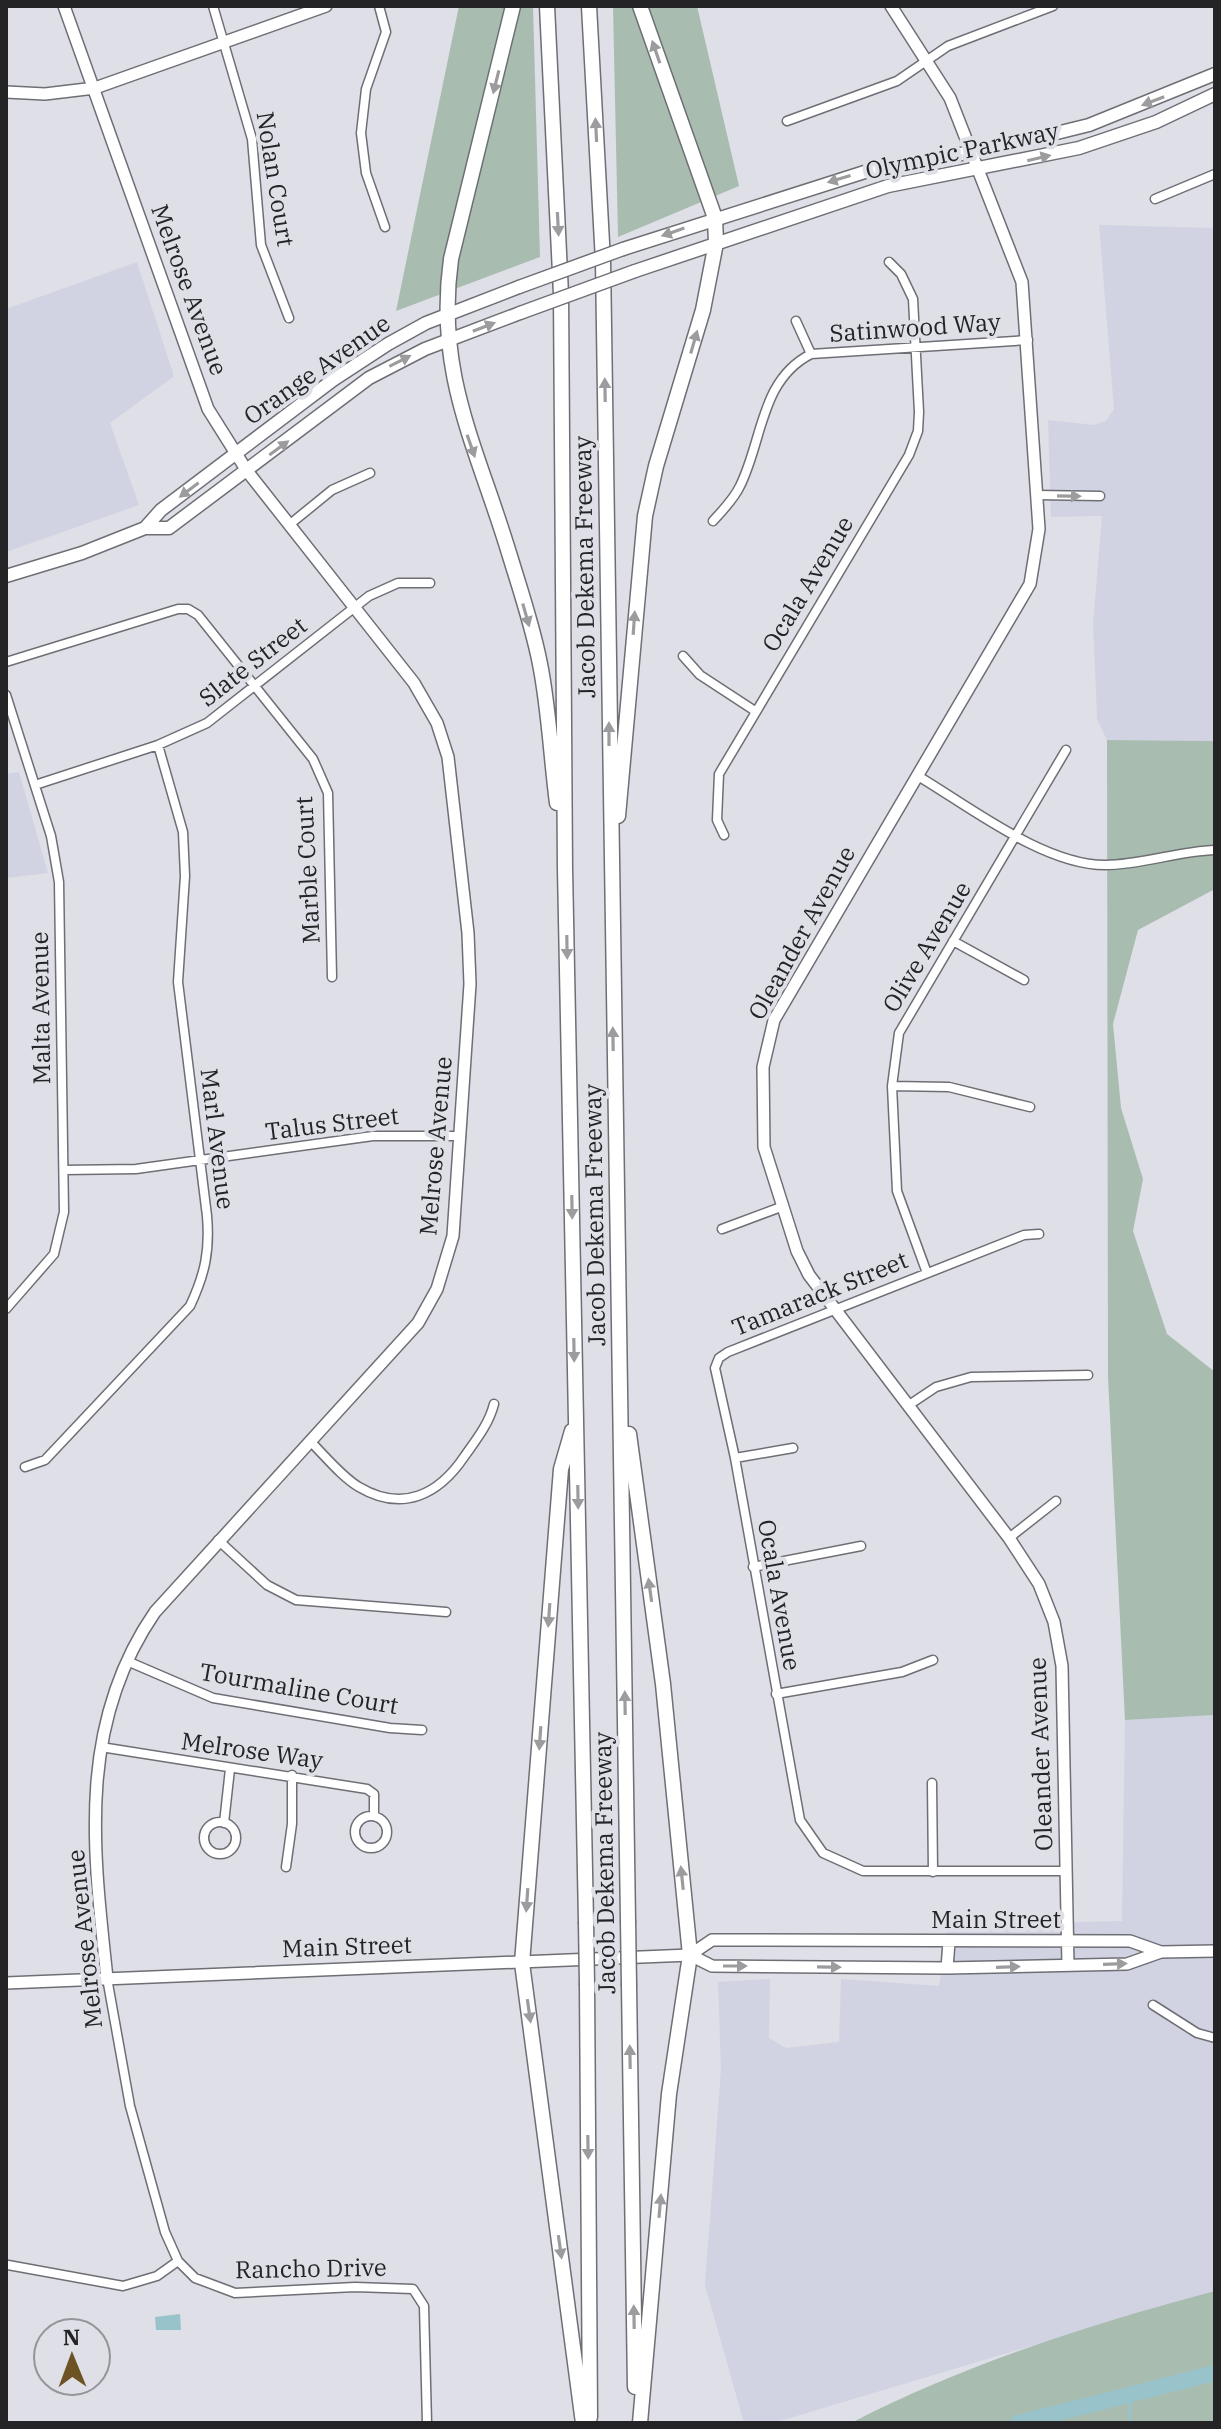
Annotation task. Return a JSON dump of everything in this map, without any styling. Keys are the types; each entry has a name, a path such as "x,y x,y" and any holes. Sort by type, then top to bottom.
{"highway":[{"path":"513,6 451,259 447,340 465,426 509,550 540,664 565,869"},
{"name":"Jacob Dekema Freeway","path":"547,6 561,294 565,869 586,1922 590,2423"},
{"name":"Jacob Dekema Freeway","path":"589,6 603,261 610,896 638,2423"},
{"path":"610,896 645,516 656,466 703,310 716,243 715,218 640,6"},
{"path":"620,1369 663,1684 690,1955 669,2094 638,2423"},
{"path":"576,1419 561,1469 522,1963 583,2423"}],"main road":[{"name":"Olympic Parkway","path":"715,218 871,170 1089,125 1215,74"},
{"name":"Olympic Parkway","path":"716,243 888,186 1079,148 1156,122 1215,94"},
{"name":"Orange Avenue","path":"145,528 161,510 333,380 388,344 446,314 715,218"},
{"name":"Orange Avenue","path":"6,576 80,554 145,528 169,528 369,378 447,340 716,243"}],"street":[{"name":"Melrose Avenue","path":"64,6 208,409 247,471 426,702 448,757 470,951 453,1236 433,1297 418,1323 155,1612 127,1661 109,1703 101,1747 95,1835 107,1978 130,2106 165,2232 178,2261"},
{"name":"Nolan Court","path":"213,6 252,139 261,245 289,318"},
{"path":"6,92 45,94 95,88 224,45 326,6"},
{"path":"379,6 386,32 366,89 361,133 366,173 385,227"},
{"name":"Oleander Avenue","path":"891,6 950,98 1022,282 1039,529 1030,584 774,1020 763,1067 764,1147 781,1207 809,1275 1009,1538 1039,1584 1059,1645 1068,1965"},
{"path":"787,121 897,81 948,46 984,29 1053,6"},
{"path":"1155,199 1215,174"},
{"name":"Ocala Avenue","path":"724,835 717,820 716,782 755,711 909,455 918,431 913,299 901,274 889,262"},
{"path":"796,321 811,354"},
{"name":"Satinwood Way","path":"713,521 740,487 776,382 811,354 1028,340"},
{"path":"289,525 332,490 370,473"},
{"path":"1037,495 1100,496"},
{"name":"Slate Street","path":"35,785 158,745 207,723 369,596 398,583 430,583"},
{"name":"Marble Court","path":"6,662 188,609 198,615 313,759 328,793 332,977"},
{"path":"683,656 700,675 755,711"},
{"name":"Malta Avenue","path":"6,695 51,836 59,882 64,1170 64,1212 54,1254 6,1309"},
{"name":"Marl Avenue","path":"25,1467 45,1460 190,1306 205,1275 210,1244 178,982 185,876 183,832 158,745"},
{"name":"Olive Avenue","path":"927,1273 897,1191 892,1086 899,1033 1066,750"},
{"path":"918,776 1057,855 1090,864 1114,864 1170,853 1215,850"},
{"path":"953,941 1024,980"},
{"path":"892,1086 949,1087 1030,1107"},
{"name":"Talus Street","path":"64,1170 136,1169 373,1136 461,1136"},
{"path":"722,1229 781,1207"},
{"name":"Tamarack Street","path":"728,1352 1024,1235 1039,1234"},
{"name":"Ocala Avenue","path":"728,1352 719,1358 715,1368 735,1458 800,1820 823,1853 863,1871 933,1872"},
{"path":"909,1405 936,1387 971,1377 1088,1375"},
{"path":"310,1441 358,1487 378,1495 401,1498 431,1494 454,1472 490,1417 494,1404"},
{"path":"735,1458 793,1448"},
{"path":"1009,1538 1056,1501"},
{"path":"218,1540 267,1585 296,1600 446,1612"},
{"path":"753,1567 861,1546"},
{"path":"776,1694 902,1672 933,1660"},
{"name":"Tourmaline Court","path":"127,1661 213,1698 390,1728 422,1730"},
{"name":"Melrose Way","path":"101,1747 367,1789 374,1794 374,1816"},
{"path":"224,1823 230,1769"},
{"path":"286,1867 292,1824 292,1775"},
{"path":"932,1783 933,1872 1066,1871"},
{"name":"Main Street","path":"690,1955 712,1940 1130,1941 1161,1952"},
{"path":"947,1968 949,1942"},
{"name":"Main Street","path":"6,1983 690,1955 712,1966 947,1968 1127,1964 1161,1952 1215,1951"},
{"path":"1153,2005 1197,2033 1215,2038"},
{"path":"8,2265 123,2286 157,2276 178,2261"},
{"name":"Rancho Drive","path":"178,2261 195,2278 235,2293 355,2287 413,2289 424,2306 427,2423"}],"shaded area":[{"path":"1099,225 1215,228 1215,741 1107,740 1097,719 1093,623 1102,516 1051,517 1048,420 1094,425 1106,421 1114,409"},
{"path":"137,262 173,373 173,377 110,423 139,505 6,552 6,309"},
{"path":"19,772 48,873 6,878 6,774"},
{"path":"1215,1715 1215,2291 773,2423 744,2423 705,2285 721,2069 718,1982 770,1979 769,2038 786,2048 839,2042 841,1979 939,1986 948,1925 1122,1921 1125,1720"}],"green space":[{"path":"459,6 533,6 540,257 396,311"},
{"path":"613,6 697,6 739,186 618,237"},
{"path":"1107,740 1215,741 1215,889 1138,930 1113,1024 1121,1108 1143,1179 1133,1231 1167,1334 1215,1372 1215,1715 1125,1720 1108,1377"},
{"path":"1215,2291 1215,2423 851,2423 939,2382 1029,2347"}],"water":[{"path":"180,2314 181,2330 156,2330 155,2317"}],"waterway":[{"path":"1018,2423 1215,2373"},
{"path":"1129,2393 1130,2423"}]}
